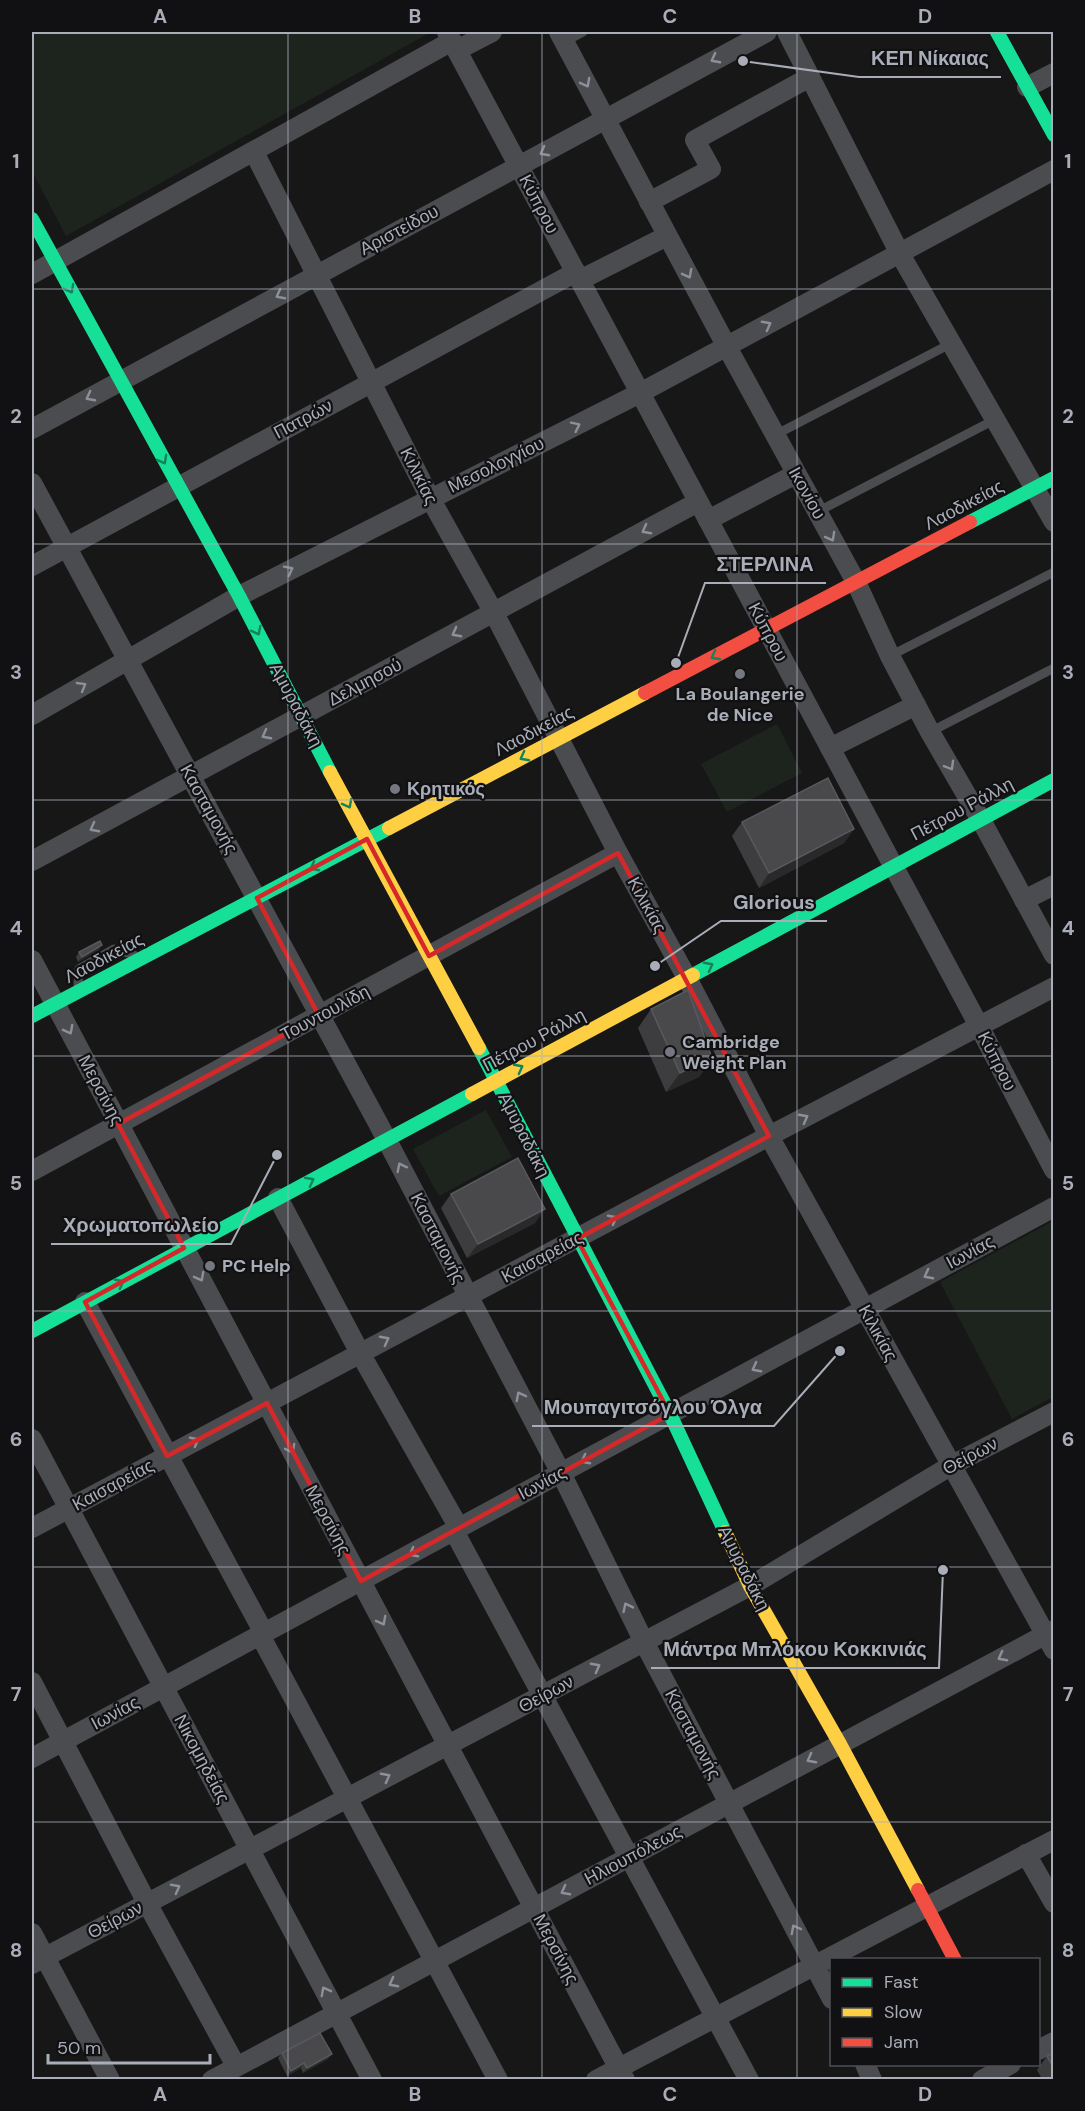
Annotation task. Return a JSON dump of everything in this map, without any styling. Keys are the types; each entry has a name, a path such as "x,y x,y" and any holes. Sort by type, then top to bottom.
{"main road":[{"path":"997,32 1053,135"},
{"name":"Αμυραδάκη","path":"32,219 239,596 301,717 496,1081 670,1414 750,1586 840,1744 954,1958"},
{"name":"Λαοδικείας","path":"32,1016 1053,478"},
{"name":"Πέτρου Ράλλη","path":"32,1330 1053,780"}],"street":[{"path":"32,274 452,41 492,32"},
{"name":"Αριστείδου","path":"32,429 767,32"},
{"path":"787,32 900,254 1053,522"},
{"name":"Ικονίου","path":"562,37 667,236 856,582 890,656 930,732 981,820 1053,956"},
{"name":"Κύπρου","path":"452,41 979,1026 1053,1170"},
{"path":"1027,87 1053,73"},
{"path":"649,202 711,169 695,140 810,77"},
{"name":"Κιλικίας","path":"254,152 430,498 494,613 618,853 687,978 769,1136 1051,1638"},
{"name":"Μεσολογγίου","path":"32,715 239,596 640,393 1053,170"},
{"name":"Πατρών","path":"32,566 372,382 578,276 667,236"},
{"path":"708,520 796,474"},
{"name":"Κασταμονής","path":"32,483 387,1139 561,1473 644,1642 830,1997"},
{"name":"Δελμησού","path":"32,861 698,502"},
{"path":"830,748 916,705"},
{"name":"Τουντουλίδη","path":"32,1171 618,853"},
{"path":"1024,900 1053,885"},
{"name":"Μερσίνης","path":"32,960 622,2074"},
{"name":"Καισαρείας","path":"32,1528 1053,987"},
{"path":"278,1198 457,1529 542,1696 628,1857 749,2079"},
{"name":"Ιωνίας","path":"32,1758 1053,1207"},
{"path":"85,1302 262,1634 346,1798 498,2079"},
{"name":"Θείρων","path":"38,1960 750,1586 952,1465 1053,1412"},
{"name":"Νικομηδείας","path":"32,1439 372,2079"},
{"name":"Ηλιουπόλεως","path":"212,2079 840,1744 1051,1638"},
{"path":"32,1682 147,1903 236,2066"},
{"path":"596,2079 622,2074 715,2017 1053,1840"},
{"path":"1026,1854 1053,1903"},
{"path":"32,1933 38,1960 110,2079"},
{"path":"982,2079 1008,2066"},
{"path":"1011,2066 1019,2079"}],"lane":[{"path":"562,37 583,32"},
{"path":"775,435 952,343"},
{"path":"817,512 996,419"},
{"path":"890,656 1053,572"},
{"path":"930,732 1053,668"},
{"path":"77,993 79,969 114,949 142,958"}],"highlighted area":[{"path":"367,839 429,956 618,853 769,1136 577,1239 670,1414 361,1581 267,1403 167,1456 85,1302 184,1248 118,1124 319,1016 257,898"}],"shaded area":[{"path":"32,32 431,32 66,236 32,171"},
{"path":"777,724 802,773 727,812 701,764"},
{"path":"486,1110 512,1157 439,1196 413,1149"},
{"path":"1053,1221 1053,1397 1012,1419 940,1282"}],"building":[{"path":"828,778 854,829 769,873 742,822"},
{"path":"100,941 102,945 82,957 79,952"},
{"path":"688,990 712,1058 680,1073 651,1009"},
{"path":"518,1158 545,1209 478,1244 451,1194"},
{"path":"320,2033 332,2054 307,2068 304,2063 291,2071 282,2053"},
{"path":"1053,2053 1053,2067 1047,2056"}],"traffic: fast":[{"path":"997,32 1054,135"},
{"path":"32,219 239,596 330,772"},
{"path":"970,522 1054,478"},
{"path":"693,975 1054,780"},
{"path":"32,1016 389,828"},
{"path":"479,1048 670,1414 725,1532"},
{"path":"32,1331 472,1094"}],"traffic: slow":[{"path":"389,828 645,693"},
{"path":"330,772 479,1048"},
{"path":"472,1094 693,975"},
{"path":"725,1532 750,1586 840,1744 918,1890"}],"traffic: jam":[{"path":"645,693 970,522"},
{"path":"918,1890 954,1958"}],"place":[{"name":"ΚΕΠ Νίκαιας","path":"743,61"},
{"name":"ΣΤΕΡΛΙΝΑ","path":"676,663"},
{"name":"La Boulangerie de Nice","path":"740,674"},
{"name":"Κρητικός","path":"395,789"},
{"name":"Glorious","path":"655,966"},
{"name":"Cambridge Weight Plan","path":"670,1052"},
{"name":"Χρωματοπωλείο","path":"277,1155"},
{"name":"PC Help","path":"210,1266"},
{"name":"Μουπαγιτσόγλου Όλγα","path":"840,1351"},
{"name":"Μάντρα Μπλόκου Κοκκινιάς","path":"943,1570"}]}
